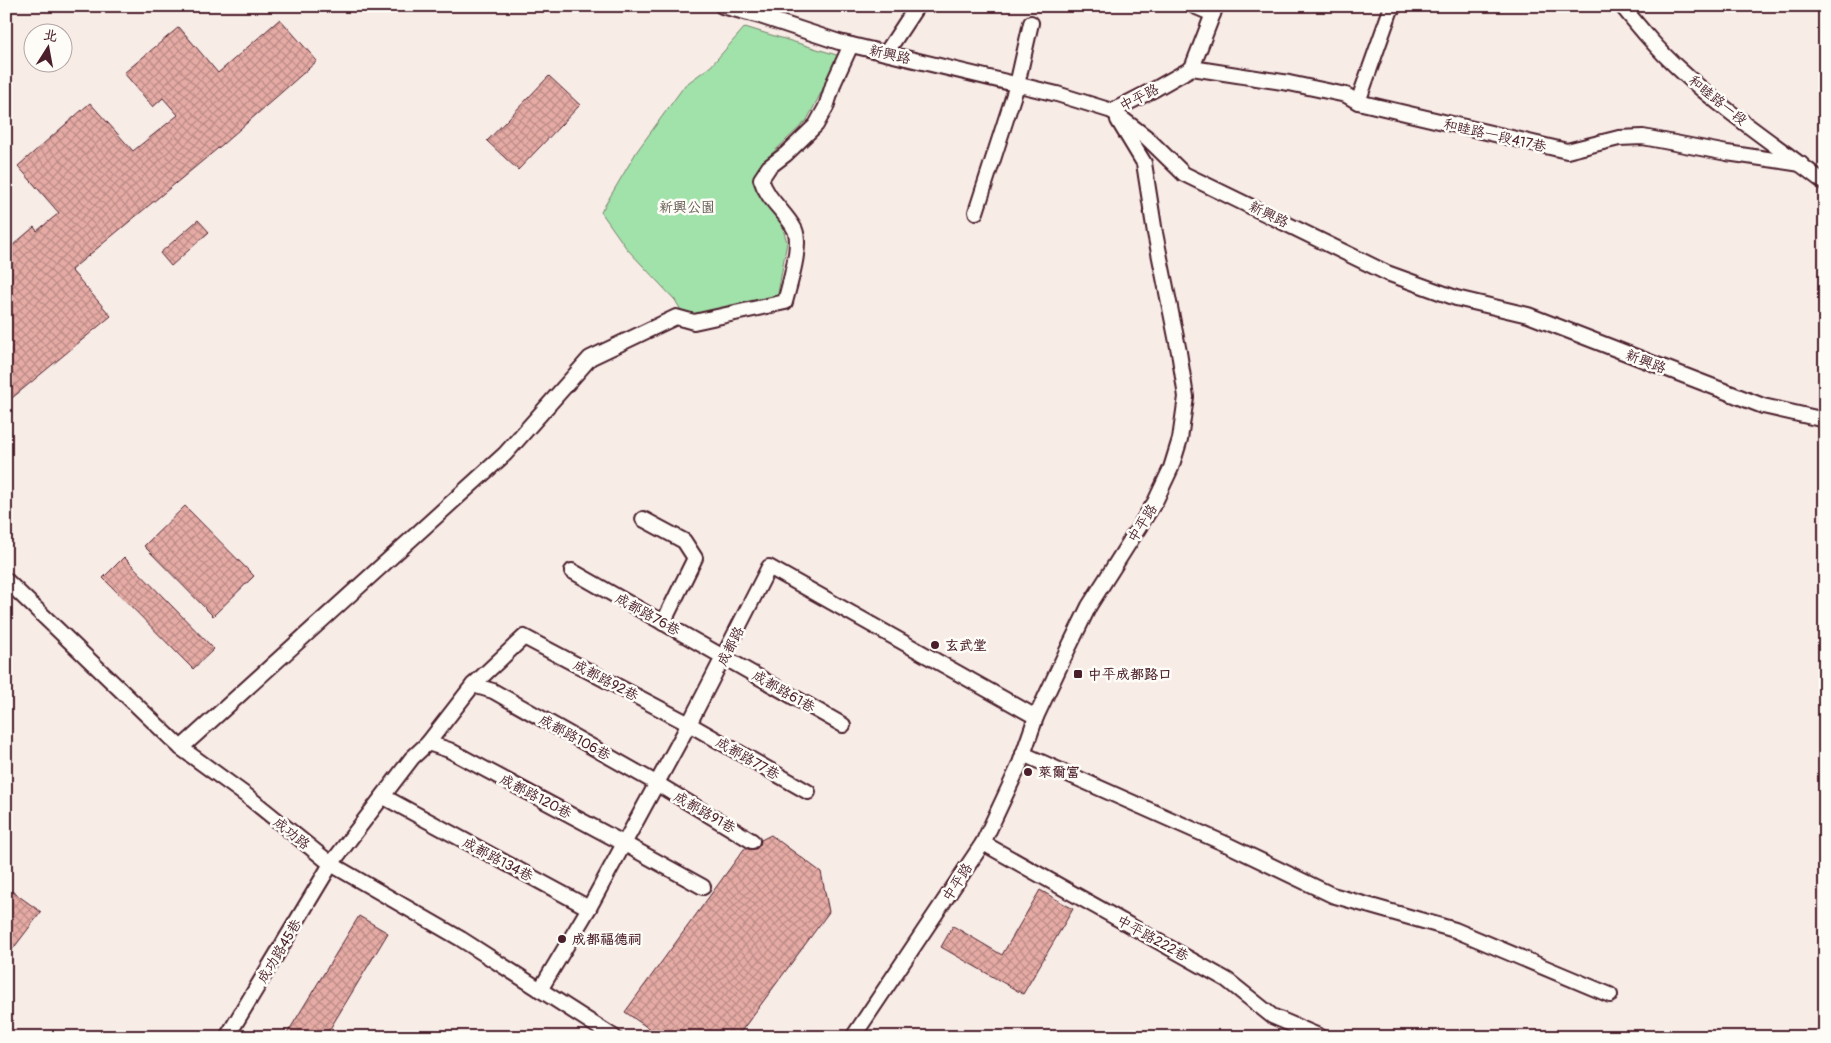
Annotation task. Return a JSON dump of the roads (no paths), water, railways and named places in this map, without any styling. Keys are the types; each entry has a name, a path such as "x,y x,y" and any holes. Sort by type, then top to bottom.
{"street":[{"name":"新興路","path":"722,6 851,45 1086,101 1112,111 1146,136 1184,174 1387,272 1456,298 1528,315 1763,406 1825,420"},
{"path":"886,53 917,6"},
{"path":"1192,68 1214,10 1194,6"},
{"name":"和睦路一段","path":"1622,6 1643,32 1678,69 1825,183"},
{"path":"1358,102 1390,7"},
{"path":"976,212 1017,85 1030,22"},
{"path":"181,748 505,454 590,358 676,317 694,322 784,302 797,246 795,231 763,189 761,180 769,167 786,154 816,125 826,107 834,82 851,45"},
{"name":"和睦路一段417巷","path":"1192,68 1346,95 1358,102 1567,152 1619,138 1643,137 1727,153 1801,164"},
{"name":"中平路","path":"853,1037 983,843 1019,766 1036,717 1089,606 1155,502 1171,468 1180,439 1186,397 1179,352 1155,233 1144,162 1112,111 1192,68"},
{"path":"643,519 684,541 695,558 663,623"},
{"name":"成都路","path":"540,990 589,908 689,724 769,567 1036,717"},
{"name":"成都路76巷","path":"572,571 724,656"},
{"name":"成功路","path":"6,580 181,748 247,796 331,864 461,939 614,1037"},
{"name":"成功路45巷","path":"226,1037 331,864 412,758 428,743 473,684 524,637"},
{"name":"成都路92巷","path":"524,637 689,724"},
{"name":"成都路61巷","path":"724,656 843,725"},
{"name":"成都路106巷","path":"473,684 493,691 656,783"},
{"name":"成都路77巷","path":"689,724 808,792"},
{"name":"成都路120巷","path":"428,743 449,750 703,887"},
{"path":"1023,754 1228,845 1332,895 1455,930 1610,995"},
{"name":"成都路91巷","path":"656,783 752,840"},
{"name":"成都路134巷","path":"384,797 589,908"},
{"name":"中平路222巷","path":"983,843 1227,980 1272,1016 1321,1037"}],"place":[{"name":"玄武堂","path":"935,645"},
{"name":"中平成都路口","path":"1078,674"},
{"name":"萊爾富","path":"1028,772"},
{"name":"成都福德祠","path":"562,939"}],"park label":[{"name":"新興公園","path":"687,207"}]}
